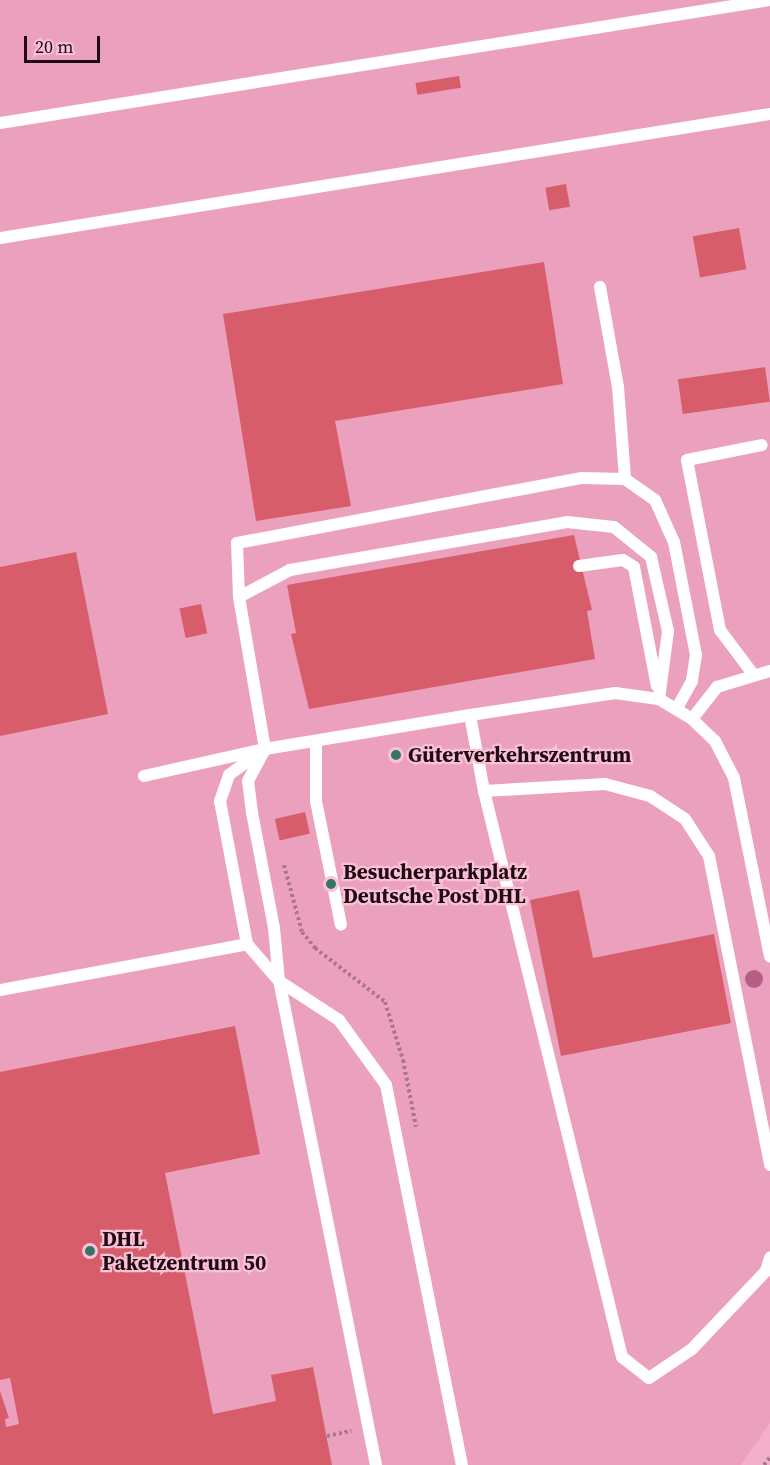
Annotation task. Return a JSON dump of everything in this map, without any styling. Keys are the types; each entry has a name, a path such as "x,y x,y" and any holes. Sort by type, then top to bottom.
{"lane":[{"path":"0,123 770,0"},
{"path":"0,238 770,114"},
{"path":"600,287 618,387 625,479"},
{"path":"753,674 720,630 687,460 762,445"},
{"path":"376,1465 279,981 274,928 248,781 265,749 239,597 237,543 582,478 625,479 655,500 674,542 696,655 692,681 677,708"},
{"path":"239,597 290,570 567,522 614,527 651,557 668,631 659,699"},
{"path":"579,566 623,560 634,567 659,699"},
{"path":"692,718 717,687 753,674 770,671"},
{"path":"144,776 265,749 615,693 659,699 692,718 715,741 734,778 766,915 770,956"},
{"path":"470,715 484,791 622,1357 649,1378 692,1350 766,1271 770,1258"},
{"path":"316,741 316,801 341,925"},
{"path":"265,749 229,775 220,801 247,944 279,981 339,1020 386,1085 462,1465"},
{"path":"484,791 604,784 650,796 685,819 709,856 770,1165"},
{"path":"0,990 247,944"}],"path":[{"path":"764,1465 770,1457"}],"shaded area":[{"path":"0,0 770,0 770,1423 741,1465 0,1465"}],"building":[{"path":"459,76 461,88 417,95 416,83"},
{"path":"566,184 570,207 549,210 545,188"},
{"path":"739,228 746,269 700,278 693,236"},
{"path":"544,262 563,384 335,421 351,506 256,521 223,314"},
{"path":"765,367 770,402 683,414 678,379"},
{"path":"574,535 592,610 587,611 595,659 309,709 291,634 296,633 287,585"},
{"path":"76,552 108,714 0,736 0,567"},
{"path":"201,604 207,633 186,638 179,609"},
{"path":"305,812 310,833 280,840 275,819"},
{"path":"579,890 593,958 714,934 731,1023 561,1056 530,900"},
{"name":"DHL Paketzentrum 50","path":"235,1026 260,1154 165,1173 213,1414 276,1401 271,1375 313,1367 332,1465 0,1465 0,1391 9,1418 5,1419 6,1427 19,1424 10,1378 0,1380 0,1072"}],"place":[{"name":"Güterverkehrszentrum","path":"396,755"},
{"name":"Besucherparkplatz Deutsche Post DHL","path":"331,884"},
{"name":"DHL Paketzentrum 50","path":"90,1251"}]}
